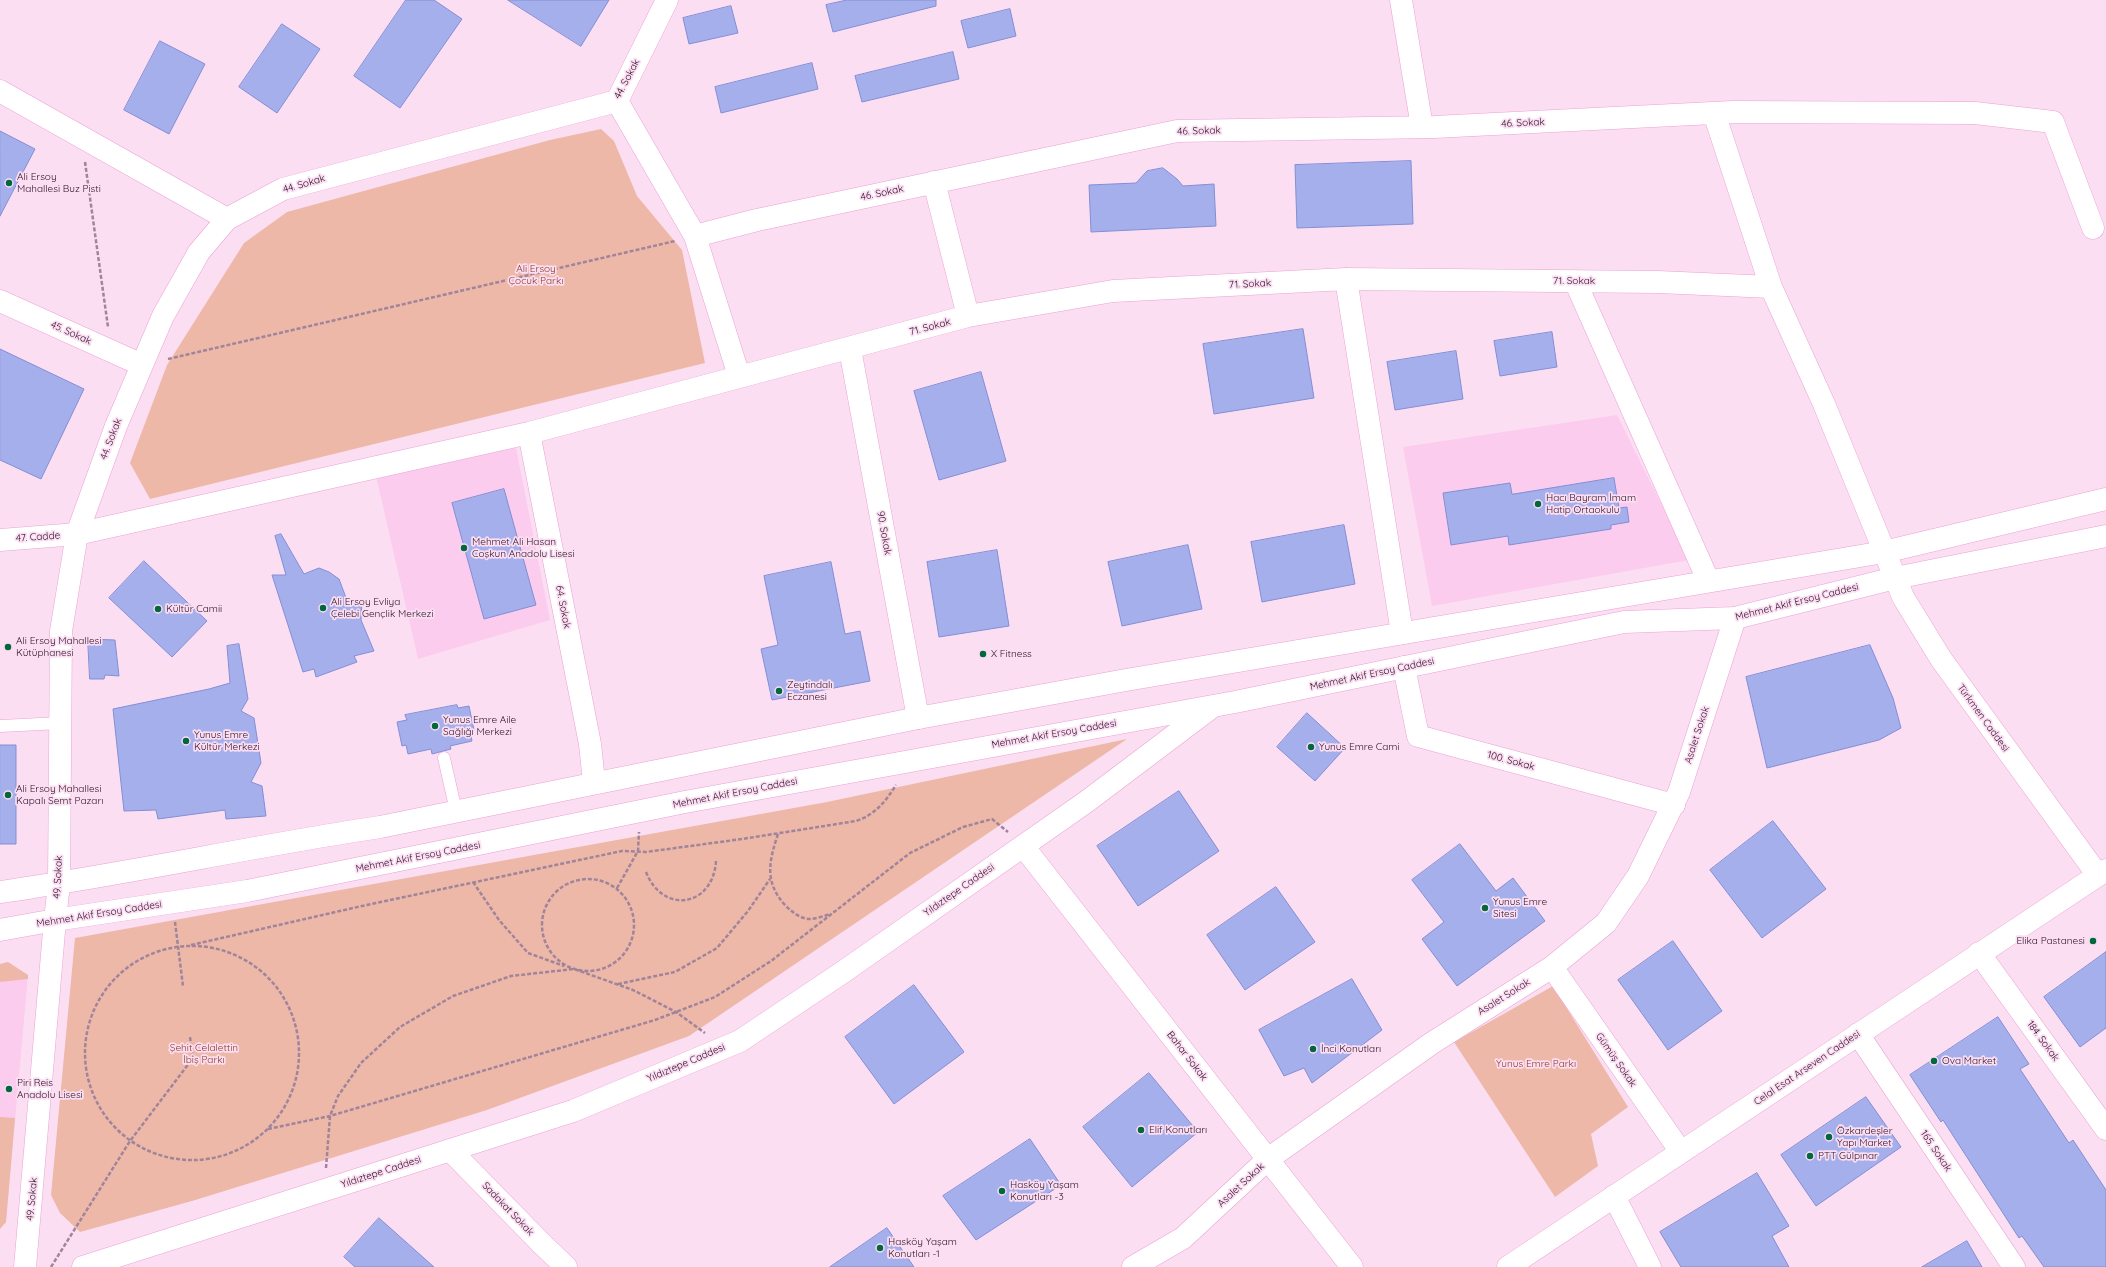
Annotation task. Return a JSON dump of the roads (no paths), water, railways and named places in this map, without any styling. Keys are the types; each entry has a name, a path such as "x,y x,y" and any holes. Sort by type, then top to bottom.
{"street":[{"name":"44. Sokak","path":"77,534 116,426 163,316 198,252 227,219 283,189 617,101 667,0"},
{"path":"1401,0 1422,127"},
{"path":"0,91 227,219"},
{"path":"617,101 695,236 739,376"},
{"name":"46. Sokak","path":"695,236 757,220 1177,131 1422,127 1714,113 1975,113 2053,122 2093,228"},
{"name":"Türkmen Caddesi","path":"1714,113 1771,287 1824,404 1903,597 1941,660 2102,872"},
{"path":"934,182 968,316"},
{"path":"1346,279 1402,633"},
{"name":"71. Sokak","path":"529,433 739,376 850,349 968,316 1113,291 1346,279 1658,282 1771,287"},
{"path":"1575,281 1708,580"},
{"name":"45. Sokak","path":"0,301 142,365"},
{"name":"90. Sokak","path":"850,349 918,718"},
{"name":"47. Cadde","path":"0,540 77,534 529,433"},
{"name":"64. Sokak","path":"529,433 590,744 594,782"},
{"path":"0,892 60,884 297,839 380,826 918,718 1225,663 1708,580 1884,552 2106,499"},
{"name":"49. Sokak","path":"25,1267 55,920 60,884 61,631 77,534"},
{"name":"Mehmet Akif Ersoy Caddesi","path":"0,930 55,920 247,891 640,811 1212,707 1624,622 1735,618 1895,578 2106,536"},
{"name":"Asalet Sokak","path":"1133,1267 1183,1238 1268,1159 1432,1043 1552,967 1606,923 1638,876 1674,805 1735,618"},
{"name":"100. Sokak","path":"1404,667 1418,736 1674,805"},
{"name":"Yıldıztepe Caddesi","path":"83,1267 573,1111 740,1041 837,976 1023,846 1092,797 1212,707"},
{"name":"Bahar Sokak","path":"1023,846 1352,1267"},
{"name":"Celal Esat Arseven Caddesi","path":"1508,1267 2102,872"},
{"name":"184. Sokak","path":"1979,953 2106,1129"},
{"name":"Gümüş Sokak","path":"1552,967 1681,1152"},
{"name":"165. Sokak","path":"1858,1034 2014,1267"},
{"name":"Sadakat Sokak","path":"450,1150 566,1267"},
{"path":"1614,1196 1650,1267"}],"lane":[{"path":"0,726 60,723"},
{"path":"444,758 456,811"}],"place":[{"name":"Ali Ersoy Mahallesi̇ Buz Pisti","path":"9,183"},
{"name":"Hacı Bayram İmam Hatip Ortaokulu","path":"1538,504"},
{"name":"Mehmet Ali Hasan Coşkun Anadolu Lisesi","path":"464,548"},
{"name":"Ali Ersoy Evliya Çelebi Gençlik Merkezi","path":"323,608"},
{"name":"Kültür Camii","path":"158,609"},
{"name":"Ali Ersoy Mahallesi Kütüphanesi","path":"8,647"},
{"name":"X Fitness","path":"983,654"},
{"name":"Zeytindalı Eczanesi","path":"779,691"},
{"name":"Yunus Emre Aile Sağlığı Merkezi","path":"435,726"},
{"name":"Yunus Emre Kültür Merkezi","path":"186,741"},
{"name":"Yunus Emre Cami","path":"1311,747"},
{"name":"Ali Ersoy Mahallesi Kapalı Semt Pazarı","path":"8,795"},
{"name":"Yunus Emre Sitesi","path":"1485,908"},
{"name":"Elika Pastanesi","path":"2093,941"},
{"name":"İnci Konutları","path":"1313,1049"},
{"name":"Ova Market","path":"1934,1061"},
{"name":"Piri Reis Anadolu Lisesi","path":"9,1089"},
{"name":"Elif Konutları","path":"1141,1130"},
{"name":"Özkardeşler Yapı Market","path":"1829,1137"},
{"name":"PTT Gülpınar","path":"1810,1156"},
{"name":"Hasköy Yaşam Konutları -3","path":"1002,1191"},
{"name":"Hasköy Yaşam Konutları -1","path":"880,1248"}],"park label":[{"name":"Ali Ersoy Çocuk Parkı","path":"536,274"},
{"name":"Şehit Celalettin İbiş Parkı","path":"204,1054"},
{"name":"Yunus Emre Parkı","path":"1536,1064"}]}
